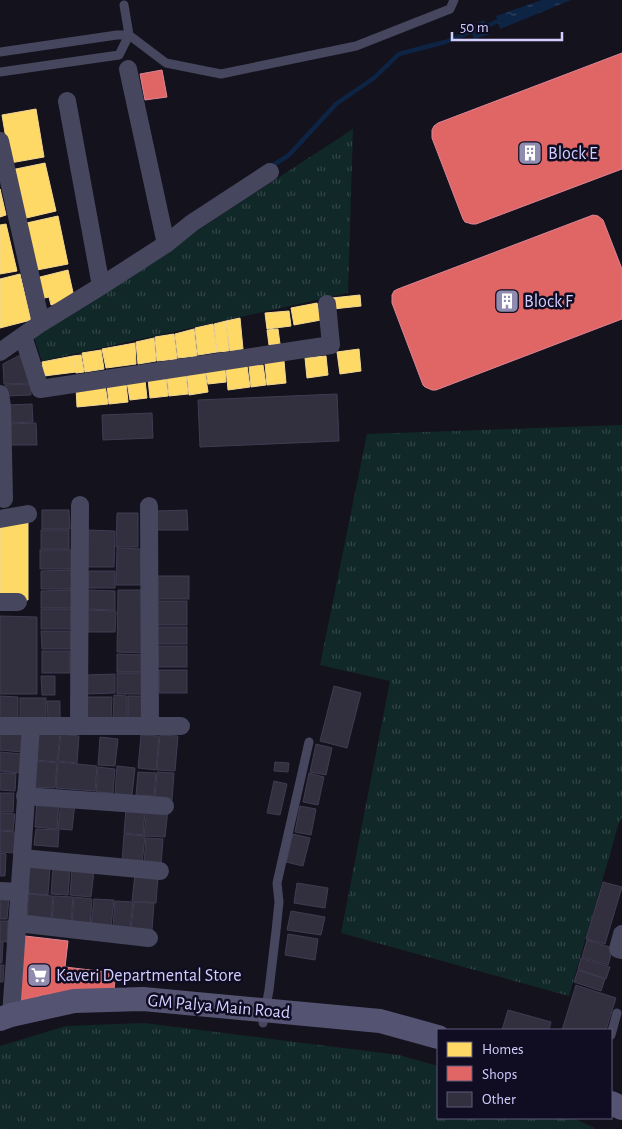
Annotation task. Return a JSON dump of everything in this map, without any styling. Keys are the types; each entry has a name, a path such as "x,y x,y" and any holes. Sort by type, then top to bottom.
{"main road":[{"name":"GM Palya Main Road","path":"4,1022 74,1001 143,999 264,1016 380,1021 437,1037"},
{"path":"264,1016 416,1042 437,1048"}],"street":[{"path":"128,70 166,244"},
{"path":"67,101 101,286"},
{"path":"0,141 40,323"},
{"path":"0,352 40,323 166,244 192,223 270,172"},
{"path":"23,336 40,389 331,346 327,304"},
{"path":"0,394 2,406 4,500"},
{"path":"79,726 80,505"},
{"path":"149,506 150,726"},
{"path":"0,518 28,514"},
{"path":"0,602 18,602"},
{"path":"0,726 181,726"},
{"path":"4,1022 20,892 31,726"},
{"path":"25,796 165,806"},
{"path":"22,858 160,871"},
{"path":"0,891 20,892"},
{"path":"16,923 149,938"},
{"path":"622,934 618,949 622,950"}],"lane":[{"path":"0,52 129,34 166,63 221,74 356,46 450,9 454,0"},
{"path":"1,72 119,55 129,34 124,5"},
{"path":"264,1016 269,990 279,902 277,883 309,742"},
{"path":"612,1031 617,1013"}],"green space":[{"path":"353,129 348,293 42,361 34,337"},
{"path":"622,425 622,816 569,996 341,933 390,681 320,665 367,434"},
{"path":"144,1023 399,1055 437,1066 437,1119 575,1119 595,1128 0,1129 0,1046 66,1026"}],"water":[{"path":"542,0 571,0 500,29 496,16"},
{"path":"484,20 490,34 474,39 469,26"}],"building: Homes":[{"path":"36,109 44,157 10,163 2,115"},
{"path":"45,163 56,211 22,219 11,170"},
{"path":"0,189 6,215 0,217"},
{"path":"58,216 68,264 32,271 22,224"},
{"path":"6,224 17,271 0,274 0,225"},
{"path":"68,270 74,297 51,305 49,297 40,299 36,278"},
{"path":"20,274 31,320 0,328 0,279"},
{"path":"360,295 361,306 333,309 332,298"},
{"path":"317,303 321,320 294,325 291,308"},
{"path":"289,311 291,326 267,329 265,313"},
{"path":"240,318 243,349 230,351 226,321"},
{"path":"226,321 229,351 217,352 214,324"},
{"path":"213,324 217,352 198,355 195,328"},
{"path":"194,329 197,356 178,358 175,334"},
{"path":"278,329 280,344 269,345 267,330"},
{"path":"174,334 177,359 157,361 155,337"},
{"path":"154,338 156,361 138,364 136,342"},
{"path":"135,343 136,364 106,368 102,349"},
{"path":"359,349 361,371 340,374 337,352"},
{"path":"101,350 104,369 85,372 82,353"},
{"path":"81,355 84,372 76,373 73,356"},
{"path":"73,356 76,372 44,376 42,362"},
{"path":"326,356 328,375 307,378 305,358"},
{"path":"284,361 286,383 267,385 265,363"},
{"path":"263,365 266,385 251,387 249,366"},
{"path":"247,366 250,387 228,390 226,368"},
{"path":"225,369 226,382 208,384 206,371"},
{"path":"205,371 208,392 189,395 187,373"},
{"path":"186,374 188,394 169,396 167,376"},
{"path":"166,377 168,396 150,398 148,379"},
{"path":"145,380 147,398 130,400 127,382"},
{"path":"126,383 128,402 109,404 107,385"},
{"path":"105,385 108,404 77,407 76,388"},
{"path":"28,519 28,600 0,600 0,526"}],"building: Shops":[{"name":"Block E","path":"622,53 622,169 476,224 465,222 432,138 434,126"},
{"path":"162,70 167,97 145,100 140,74"},
{"name":"Block F","path":"593,215 603,220 622,269 622,319 436,390 425,387 392,303 394,291"},
{"path":"25,936 68,941 65,967 116,973 114,989 56,995 49,994 49,996 42,995 26,1002 19,1001"}],"building: Other":[{"path":"22,354 30,383 4,384 3,364"},
{"path":"31,384 31,395 6,396 5,385"},
{"path":"337,394 339,441 200,447 198,400"},
{"path":"32,404 33,422 8,423 7,405"},
{"path":"152,413 153,438 103,440 102,415"},
{"path":"36,423 37,445 10,445 9,424"},
{"path":"42,510 69,510 70,529 42,529"},
{"path":"187,510 188,530 155,530 155,511"},
{"path":"117,513 138,513 138,547 116,547"},
{"path":"41,530 69,530 69,549 41,549"},
{"path":"88,530 115,531 114,567 87,567"},
{"path":"117,548 141,549 141,585 116,585"},
{"path":"40,550 72,550 72,569 40,569"},
{"path":"72,570 72,589 41,589 41,571"},
{"path":"89,571 115,571 115,588 88,588"},
{"path":"155,576 189,576 189,599 155,599"},
{"path":"72,590 72,608 41,608 41,591"},
{"path":"88,590 115,591 115,610 88,609"},
{"path":"118,590 144,590 143,653 117,652"},
{"path":"156,601 187,601 187,625 156,625"},
{"path":"41,609 72,609 72,629 41,629"},
{"path":"88,610 116,611 115,632 88,632"},
{"path":"0,616 37,617 37,694 0,694"},
{"path":"156,627 187,627 187,644 156,644"},
{"path":"41,631 70,631 71,649 42,649"},
{"path":"157,646 187,646 187,667 157,667"},
{"path":"42,651 70,651 70,673 42,673"},
{"path":"117,654 143,655 142,672 117,672"},
{"path":"159,670 187,670 187,693 159,693"},
{"path":"117,673 144,673 144,694 117,694"},
{"path":"115,674 115,693 86,694 85,675"},
{"path":"41,676 55,676 55,695 42,695"},
{"path":"334,686 361,693 347,748 320,741"},
{"path":"114,695 127,696 127,720 113,720"},
{"path":"0,696 18,697 18,719 0,719"},
{"path":"128,696 146,696 145,722 128,721"},
{"path":"86,697 112,697 111,722 86,721"},
{"path":"20,698 46,698 46,718 20,718"},
{"path":"47,701 60,701 60,719 48,719"},
{"path":"0,730 23,732 22,752 0,750"},
{"path":"38,733 60,734 57,762 36,760"},
{"path":"61,734 79,736 77,763 58,761"},
{"path":"141,735 159,736 156,770 138,768"},
{"path":"160,735 178,736 175,771 157,770"},
{"path":"100,737 118,739 115,766 98,765"},
{"path":"316,744 332,748 326,775 310,772"},
{"path":"0,752 22,754 21,773 0,771"},
{"path":"37,761 57,763 55,788 35,787"},
{"path":"58,762 97,766 95,791 56,788"},
{"path":"275,762 289,763 288,772 274,771"},
{"path":"117,766 135,768 132,795 115,794"},
{"path":"98,767 115,769 113,793 96,792"},
{"path":"138,772 156,773 154,796 136,795"},
{"path":"157,772 174,773 172,800 155,798"},
{"path":"0,773 16,773 15,791 0,790"},
{"path":"309,773 324,777 318,805 303,802"},
{"path":"274,781 287,784 280,815 267,813"},
{"path":"0,793 14,793 13,812 0,812"},
{"path":"37,800 59,802 57,829 35,827"},
{"path":"61,802 75,803 72,830 58,829"},
{"path":"300,806 316,809 311,835 295,832"},
{"path":"147,807 168,809 165,837 144,836"},
{"path":"126,809 145,811 143,835 124,833"},
{"path":"0,813 15,814 13,831 0,830"},
{"path":"36,829 59,830 58,847 34,845"},
{"path":"0,831 16,832 14,853 0,852"},
{"path":"124,834 145,836 142,864 122,862"},
{"path":"293,834 310,838 303,866 286,862"},
{"path":"146,838 163,839 161,865 144,863"},
{"path":"0,853 6,854 5,876 0,876"},
{"path":"30,866 50,868 48,895 27,893"},
{"path":"53,868 70,869 68,895 51,894"},
{"path":"72,869 94,871 91,897 70,895"},
{"path":"135,874 158,876 156,903 132,901"},
{"path":"603,882 622,887 605,944 586,939"},
{"path":"297,883 328,888 325,908 294,903"},
{"path":"29,894 53,896 51,920 27,918"},
{"path":"54,896 73,897 71,922 52,921"},
{"path":"0,897 9,898 7,919 0,919"},
{"path":"74,897 92,899 90,925 72,923"},
{"path":"94,899 114,900 111,927 91,925"},
{"path":"115,901 133,902 130,928 113,927"},
{"path":"134,902 154,903 152,930 131,929"},
{"path":"291,911 325,917 321,935 287,930"},
{"path":"0,921 8,921 7,942 0,941"},
{"path":"288,934 318,939 315,960 285,955"},
{"path":"587,940 613,948 608,965 582,957"},
{"path":"0,942 3,942 2,963 0,963"},
{"path":"581,958 610,967 606,979 578,969"},
{"path":"0,965 4,965 3,982 0,982"},
{"path":"578,970 605,979 601,991 574,982"},
{"path":"576,985 616,998 606,1029 562,1029"},
{"path":"508,1010 551,1022 549,1029 502,1029"}],"waterway":[{"path":"482,28 503,19"},
{"path":"270,167 289,155 336,104 374,78 399,54 445,42 475,30"}],"place":[{"name":"Block E","path":"530,153"},
{"name":"Block F","path":"507,301"},
{"name":"Kaveri Departmental Store","path":"39,975"}]}
